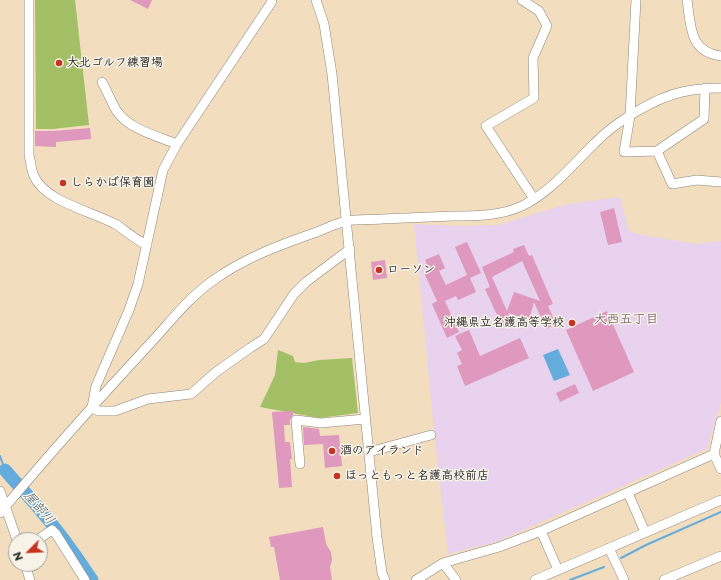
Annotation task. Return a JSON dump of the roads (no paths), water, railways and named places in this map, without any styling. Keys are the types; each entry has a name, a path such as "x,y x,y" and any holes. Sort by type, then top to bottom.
{"street":[{"path":"28,0 30,155 34,176 38,184 47,192 64,202 116,225 135,239 147,245"},
{"path":"92,408 96,386 129,310 138,284 163,170 177,144 272,0"},
{"path":"316,0 324,24 332,74 350,250 376,537 385,580"},
{"path":"522,0 539,11 547,26 532,58 534,98 486,126 534,199"},
{"path":"636,0 630,116 624,152 657,151 704,119 705,88"},
{"path":"687,0 692,31 696,44 711,55 721,56"},
{"path":"102,82 117,111 127,122 177,144"},
{"path":"3,510 92,408 193,298 209,284 252,256 347,221 486,216 507,212 534,199 554,183 612,128 630,116 668,96 680,92 705,88 721,88"},
{"path":"657,151 672,184 697,180 721,182"},
{"path":"92,408 99,411 115,411 148,399 191,394 216,372 264,339 294,294 316,274 350,250"},
{"path":"300,464 296,420 321,423 365,419"},
{"path":"720,426 714,454 721,469"},
{"path":"368,452 431,435"},
{"path":"416,580 443,563 499,547 541,531 714,454"},
{"path":"0,491 3,510 13,532"},
{"path":"628,493 645,532"},
{"path":"535,580 721,500"},
{"path":"48,533 52,530 56,534 85,580"},
{"path":"541,531 558,570"},
{"path":"609,548 624,580"},
{"path":"664,580 721,556"},
{"path":"443,563 456,580"}],"water":[{"path":"558,349 570,375 554,381 543,355"}],"waterway":[{"name":"屋部川","path":"0,456 5,470"},
{"name":"屋部川","path":"5,470 51,523 92,580"},
{"path":"621,558 646,545 721,512"},
{"path":"570,580 604,567"}],"place":[{"name":"大北ゴルフ練習場","path":"59,63"},
{"name":"しらかば保育園","path":"63,183"},
{"name":"ローソン","path":"379,270"},
{"name":"沖縄県立名護高等学校","path":"572,323"},
{"name":"酒のアイランド","path":"332,451"},
{"name":"ほっともっと名護高校前店","path":"337,476"}],"district":[{"name":"大西五丁目","path":"626,319"}]}
